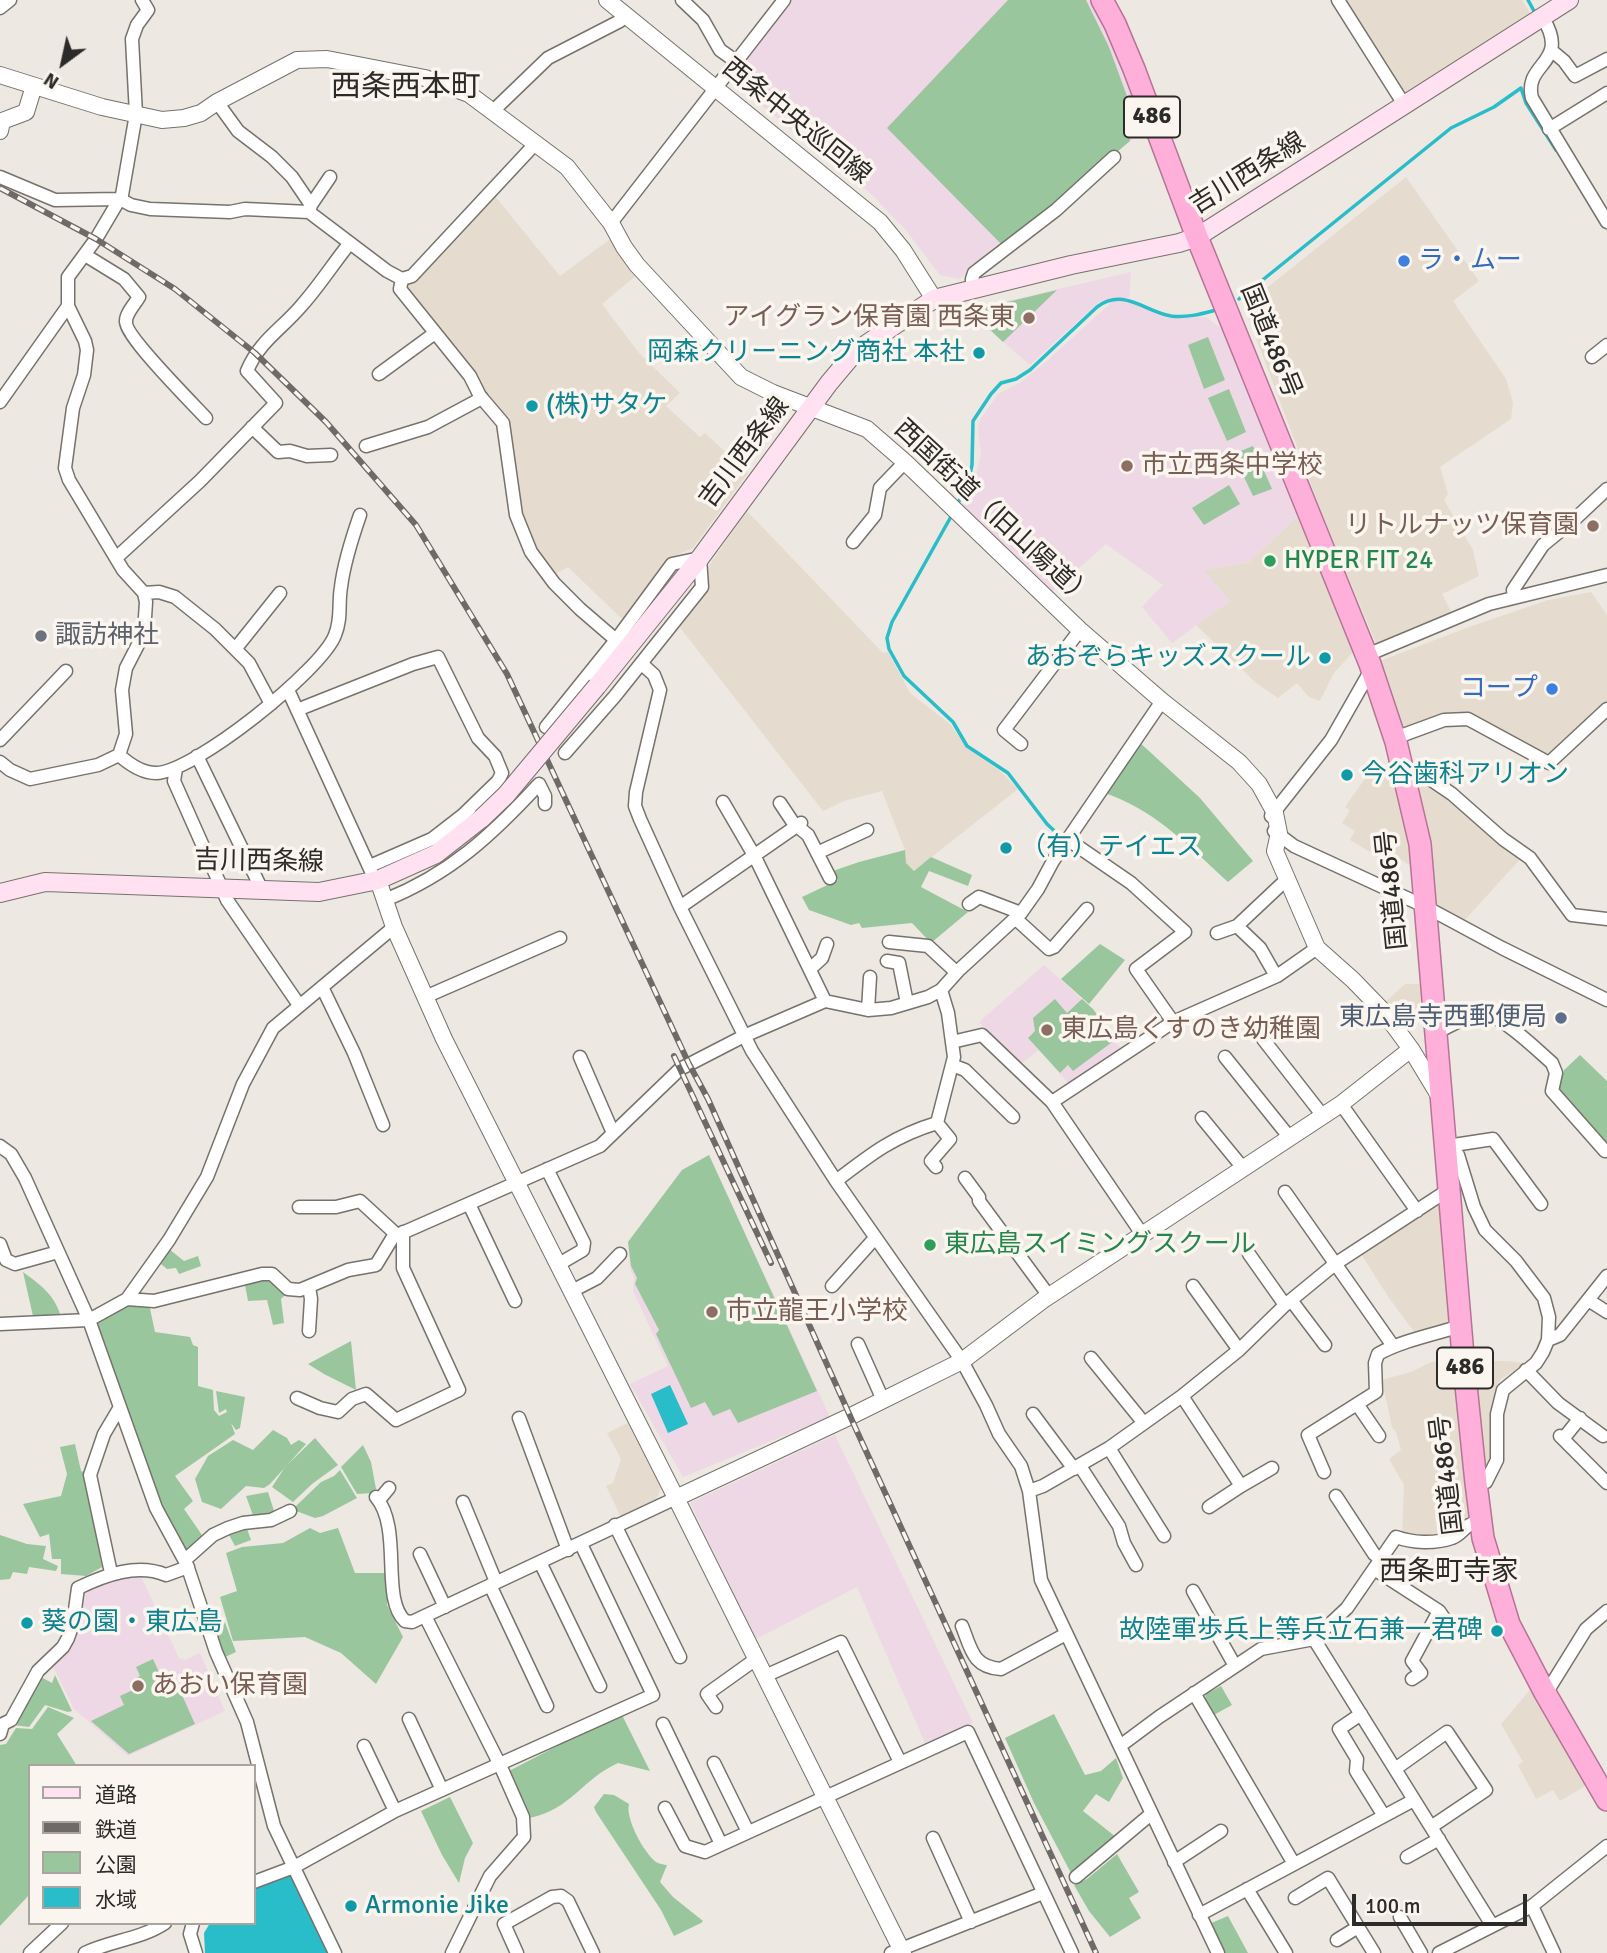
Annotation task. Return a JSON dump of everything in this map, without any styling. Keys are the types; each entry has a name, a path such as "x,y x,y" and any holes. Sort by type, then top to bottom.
{"highway":[{"name":"国道486号","path":"1102,0 1134,69 1197,237 1369,661 1395,738 1420,844 1480,1521 1494,1579 1509,1624 1607,1800"}],"main road":[{"name":"吉川西条線","path":"0,893 45,882 319,892 436,854 482,818 506,795 700,558 843,367 868,343 934,299 1197,237 1569,0"}],"street":[{"path":"0,8 10,0"},
{"path":"0,762 30,779 98,765 119,755 126,734 122,690 126,668 144,634 144,593 116,558 69,480 65,468 73,408 84,374 87,351 68,306 68,276 85,255 122,195 136,114 132,39 137,25 148,10 142,0"},
{"name":"西条中央巡回線","path":"607,0 880,222 903,250 934,299"},
{"path":"611,223 785,0"},
{"path":"1338,0 1405,106"},
{"path":"686,2 703,20 720,50 737,62"},
{"path":"494,110 548,58 620,21 625,15"},
{"path":"1543,18 1553,40 1552,51 1532,80 1529,88 1532,98 1607,222"},
{"path":"1552,51 1575,76 1607,59"},
{"name":"西国街道（旧山陽道）","path":"0,75 102,107 162,120 201,113 297,60 327,58 425,78 469,93 494,110 567,167 611,223 637,265 741,377 773,393 867,429 955,509 1080,630 1162,701 1239,762 1259,784 1275,822 1275,851 1317,948 1382,1011 1411,1049 1443,1101"},
{"path":"0,131 2,121 26,112 34,86"},
{"path":"1549,129 1607,93"},
{"path":"217,102 238,131 272,157 292,177 310,209 349,244 402,279 412,276 535,144"},
{"path":"972,288 974,273 1048,217 1114,157"},
{"path":"0,177 55,200 120,199 131,205 150,209 230,212 245,209 310,209"},
{"path":"310,209 330,177"},
{"path":"116,558 200,481 276,403 247,371 253,357 262,343 302,306 349,244"},
{"path":"85,255 124,279 139,297 125,325 135,341 206,418"},
{"path":"402,279 400,289 470,376 482,398 503,423 516,515 531,552 554,583 616,640"},
{"path":"2,396 68,306"},
{"path":"379,374 435,333"},
{"path":"1592,357 1607,345"},
{"path":"366,446 428,427 482,398"},
{"path":"252,427 278,452 290,451 307,456 331,455"},
{"path":"853,542 875,515 880,488 905,462"},
{"path":"1514,597 1513,590 1542,545 1607,489"},
{"path":"119,755 133,767 155,774 176,769 197,757 288,690 335,637 341,614 340,589 349,545 360,515"},
{"path":"546,727 616,640 672,564 700,558 702,587 642,664 565,752"},
{"path":"1607,575 1489,604 1369,661 1331,740 1275,822 1294,846 1424,906 1607,1000"},
{"path":"144,593 159,592 175,597 236,648 249,663 271,704"},
{"path":"236,648 280,593"},
{"path":"1021,744 1004,730 1080,630"},
{"path":"297,710 413,664 438,657 478,738 499,763 502,773 500,777 463,816 432,839 374,873"},
{"path":"642,664 654,675 660,690 635,806 680,907 744,1036 836,1181 962,1361 999,1434 1021,1466 1029,1491 1041,1580 1217,1953"},
{"path":"0,740 66,671"},
{"path":"288,690 374,873 394,927 444,1039 826,1796 898,1952 1043,1893"},
{"path":"127,1299 154,1301 179,1297 262,1274 272,1274 288,1289 300,1290 348,1270 376,1265 393,1237 400,1233 600,1146 680,1069 744,1036 825,1001 868,1010 891,1008 928,997 941,990 956,972 1018,916 1067,839 1162,701"},
{"path":"564,705 589,726"},
{"path":"1395,738 1444,720 1468,719 1549,763 1607,709"},
{"path":"197,757 262,890"},
{"path":"176,769 174,781 218,875 221,889 299,1005"},
{"path":"1402,769 1427,777 1452,794 1503,839 1530,858 1572,915 1607,919"},
{"path":"500,777 526,798"},
{"path":"385,900 444,871 463,858 501,825 539,784 545,796 545,804"},
{"path":"723,802 755,857 825,1001"},
{"path":"780,803 808,835 830,878"},
{"path":"680,907 798,825"},
{"path":"817,853 867,830"},
{"path":"1067,839 1131,883 1185,932 1136,969 1173,1022"},
{"path":"1217,933 1237,926 1287,879"},
{"path":"970,904 979,897 1018,916 1049,949 1054,947 1087,909"},
{"path":"1237,926 1260,948 1276,976"},
{"path":"0,1324 89,1320 127,1299 169,1240 207,1177 243,1084 273,1028 394,927"},
{"path":"425,998 560,938"},
{"path":"889,942 928,946 956,972"},
{"path":"810,969 822,958 827,944"},
{"path":"1052,1102 1173,1022 1276,976 1317,948"},
{"path":"887,961 899,963 907,1003"},
{"path":"868,1010 870,977"},
{"path":"322,987 354,1053 383,1125"},
{"path":"937,1123 952,1065 948,1013 941,990"},
{"path":"1435,1033 1473,1015 1485,1014 1505,1024 1552,1063 1556,1073 1552,1091 1605,1151"},
{"path":"952,1042 982,1035 1052,1102 1142,1234"},
{"path":"1263,1039 1323,1116"},
{"path":"389,1488 377,1499 387,1513 396,1609 405,1621 412,1622 962,1361 1049,1296 1341,1104 1411,1049"},
{"path":"580,1057 613,1133"},
{"path":"1225,1057 1290,1138"},
{"path":"952,1065 965,1070 1013,1117"},
{"path":"1341,1104 1417,1211"},
{"path":"1202,1118 1243,1168"},
{"path":"836,1181 887,1142 937,1123"},
{"path":"936,1167 931,1161 950,1139 937,1123"},
{"path":"1447,1146 1493,1139 1541,1204"},
{"path":"0,1146 11,1154 25,1178 89,1320 156,1508 186,1564 216,1652 247,1722 274,1826 335,1953"},
{"path":"1447,1146 1458,1155 1474,1207 1485,1230 1516,1261 1544,1298 1549,1317 1548,1340 1535,1363 1503,1390 1497,1414 1497,1460 1486,1482 1476,1483"},
{"path":"547,1169 584,1243 583,1251 559,1264"},
{"path":"965,1178 1049,1296"},
{"path":"1285,1192 1393,1346"},
{"path":"1029,1491 1077,1468 1109,1448 1182,1396 1239,1350 1288,1302 1335,1264 1442,1194 1449,1195"},
{"path":"297,1398 338,1412 352,1399 366,1394 396,1420 459,1390 403,1268 400,1233 360,1201 337,1207 299,1207"},
{"path":"469,1203 514,1301"},
{"path":"832,1286 875,1238"},
{"path":"0,1244 6,1259 15,1264 58,1252"},
{"path":"572,1291 597,1278 620,1254"},
{"path":"1249,1254 1325,1345"},
{"path":"1548,1340 1560,1335 1606,1278"},
{"path":"1193,1286 1239,1350"},
{"path":"309,1287 309,1331"},
{"path":"1588,1300 1607,1312"},
{"path":"1324,1472 1308,1435 1376,1392 1375,1363 1378,1354 1393,1346 1461,1326"},
{"path":"858,1343 883,1400"},
{"path":"1091,1358 1143,1422"},
{"path":"1526,1370 1558,1403 1603,1436"},
{"path":"1182,1396 1241,1486"},
{"path":"1357,1404 1380,1436"},
{"path":"111,1573 90,1475 104,1434 120,1407"},
{"path":"1032,1414 1077,1468 1119,1526 1124,1543 1136,1565"},
{"path":"519,1418 568,1550"},
{"path":"1580,1418 1562,1438 1607,1483"},
{"path":"1109,1448 1164,1536"},
{"path":"1209,1507 1272,1468"},
{"path":"1336,1496 1377,1564 1439,1611 1455,1634"},
{"path":"463,1502 493,1584 547,1706"},
{"path":"0,1734 3,1724 11,1720 38,1671 63,1647 73,1624 78,1588 111,1573 154,1570 166,1575 186,1564 214,1535 243,1523 271,1520 290,1511"},
{"path":"1120,1746 1194,1693 1267,1646 1314,1639 1347,1608 1396,1537 1425,1542 1454,1537 1469,1523 1480,1521"},
{"path":"615,1525 680,1657"},
{"path":"256,1881 294,1867 395,1811 653,1695 581,1544"},
{"path":"420,1554 445,1607"},
{"path":"540,1562 600,1686"},
{"path":"1193,1591 1235,1666"},
{"path":"1412,1679 1421,1673 1412,1661 1439,1611"},
{"path":"1544,1691 1550,1687 1586,1629 1607,1611"},
{"path":"425,1616 500,1765 523,1817 524,1837 490,1876 452,1953"},
{"path":"962,1626 977,1661 989,1668 1001,1669 1066,1634"},
{"path":"1314,1639 1492,1925"},
{"path":"765,1676 841,1642 900,1762"},
{"path":"716,1707 707,1694 757,1658"},
{"path":"1194,1693 1294,1864"},
{"path":"1361,1714 1339,1729 1357,1759 1356,1771 1384,1816"},
{"path":"409,1719 442,1790"},
{"path":"663,1724 721,1844"},
{"path":"665,1808 685,1846 705,1852 968,1732 1072,1953"},
{"path":"1395,1769 1447,1732 1486,1790 1431,1827"},
{"path":"365,1746 395,1811"},
{"path":"715,1763 748,1832"},
{"path":"1199,1915 1414,1800"},
{"path":"1076,1877 1151,1814"},
{"path":"1174,1862 1221,1831"},
{"path":"933,1838 971,1922"},
{"path":"1407,1857 1439,1839"},
{"path":"1439,1953 1455,1950 1492,1925 1532,1906 1607,1846"},
{"path":"1295,1898 1328,1878 1374,1953"},
{"path":"1247,1889 1286,1953"},
{"path":"517,1953 504,1924 552,1897 561,1896 568,1901 593,1953"},
{"path":"1532,1906 1554,1953"},
{"path":"1400,1917 1421,1953"},
{"path":"30,1953 60,1925"},
{"path":"85,1953 154,1931 162,1925"},
{"path":"192,1925 190,1934 195,1953"},
{"path":"1337,1940 1358,1927"}],"shaded area":[{"path":"790,0 1090,0 1105,27 1146,128 1000,250 959,279 940,275 905,229 870,193 729,79"},
{"path":"1344,0 1522,0 1532,16 1406,97"},
{"path":"1406,177 1479,281 1453,301 1506,379 1513,403 1511,419 1440,467 1448,494 1444,500 1473,550 1479,576 1442,594 1452,613 1377,646 1323,516 1244,306"},
{"name":"(株)サタケ","path":"494,195 560,276 613,237 638,274 602,304 639,353 680,393 666,406 700,437 705,433 748,473 693,548 670,558 623,620 568,567 555,574 533,545 518,514 508,422 484,394 472,369 405,286"},
{"name":"アイグラン保育園 西条東","path":"1131,272 1129,298 1100,301 1030,365 969,310"},
{"name":"市立西条中学校","path":"1113,301 1125,301 1141,306 1167,318 1206,317 1222,329 1297,517 1249,562 1204,570 1230,601 1172,643 1142,607 1163,585 1106,544 1051,593 962,507 975,478 981,455 978,428 981,418 998,394 1021,382"},
{"path":"747,511 883,653 888,652 910,693 950,724 967,748 999,770 1018,789 914,871 906,863 905,850 882,791 844,801 823,811 678,625 705,591 708,567"},
{"path":"1297,517 1354,651 1334,673 1320,701 1309,697 1297,683 1278,698 1256,683 1196,625 1230,601 1203,570 1249,562"},
{"path":"1591,592 1607,615 1607,702 1552,752 1544,754 1470,713 1456,712 1401,728 1377,662 1548,600"},
{"path":"1376,763 1394,775 1413,867 1376,844 1370,852 1350,840 1355,831 1342,823 1350,810 1345,807"},
{"path":"1415,776 1425,778 1524,855 1463,922 1433,907"},
{"name":"東広島くすのき幼稚園","path":"1044,965 1093,1009 1122,1051 1071,1086 1039,1050 1019,1065 979,1022"},
{"path":"1405,984 1423,984 1425,1013 1401,1032 1381,1006"},
{"name":"市立龍王小学校","path":"709,1155 830,1417 683,1477 630,1384 668,1366 633,1291 634,1278 630,1268 628,1242 682,1170"},
{"path":"1442,1200 1452,1320 1418,1337 1361,1254"},
{"path":"1454,1356 1469,1520 1453,1534 1434,1539 1402,1537 1404,1485 1389,1459 1401,1450 1392,1427 1382,1380"},
{"path":"1473,1361 1525,1363 1501,1379 1497,1387 1491,1454 1486,1471 1480,1471"},
{"path":"628,1423 661,1487 657,1499 621,1517 606,1486 613,1483 621,1459 607,1433"},
{"path":"835,1435 973,1723 925,1743 857,1587 756,1639 690,1503"},
{"name":"あおい保育園","path":"140,1574 179,1658 185,1660 200,1653 225,1711 128,1756 74,1709 51,1662 71,1644 86,1592 112,1576 132,1577"},
{"path":"1530,1690 1587,1785 1560,1801 1553,1790 1536,1799 1518,1765 1523,1762 1501,1724"}],"green space":[{"path":"1008,0 1086,0 1109,47 1135,118 1128,132 1130,141 1004,247 887,128"},
{"path":"1057,290 1003,342 970,311"},
{"path":"1208,337 1225,380 1204,389 1188,345"},
{"path":"1229,389 1246,432 1227,441 1208,398"},
{"path":"1253,446 1272,489 1253,496 1233,454"},
{"path":"1229,485 1240,504 1204,525 1192,508"},
{"path":"1137,740 1200,798 1253,861 1228,882 1185,842 1154,818 1137,807 1101,792"},
{"path":"905,850 906,863 914,871 931,857 972,875 968,886 929,871 921,887 968,912 931,943 912,923 862,928 859,923 851,925 809,910 802,897 838,880 833,871"},
{"path":"1100,944 1125,960 1089,1004 1061,979"},
{"path":"1055,999 1067,1013 1082,999 1093,1009 1115,1040 1073,1071 1068,1065 1060,1073 1028,1038 1035,1031 1033,1018"},
{"path":"1580,1055 1607,1081 1607,1147 1558,1090 1564,1070"},
{"name":"市立龍王小学校","path":"709,1155 817,1391 738,1423 730,1409 713,1416 705,1402 691,1408 656,1334 659,1330 635,1284 637,1278 631,1266 628,1242 682,1170"},
{"path":"169,1249 184,1261 198,1256 201,1266 179,1274 176,1268 167,1269 161,1264"},
{"path":"23,1272 50,1295 60,1314 33,1316"},
{"path":"273,1276 285,1295 281,1299 284,1323 273,1325 267,1300 248,1301 244,1280"},
{"path":"129,1303 149,1304 155,1332 190,1337 193,1345 198,1347 198,1386 213,1390 214,1410 219,1416 227,1412 226,1409 219,1413 216,1391 245,1397 240,1428 236,1430 231,1423 235,1434 175,1476 193,1501 184,1509 204,1538 186,1556 158,1508 94,1323"},
{"path":"351,1341 356,1390 308,1364"},
{"path":"273,1430 287,1438 291,1445 299,1440 306,1444 264,1488 246,1486 221,1509 202,1502 195,1479 208,1456 233,1440 253,1450"},
{"path":"315,1438 338,1465 293,1502 272,1487 285,1467"},
{"path":"75,1444 81,1471 84,1472 102,1567 86,1576 61,1574 61,1559 52,1559 49,1534 40,1537 23,1504 61,1496 67,1474 60,1447"},
{"path":"363,1445 371,1462 376,1489 373,1493 357,1494 341,1467"},
{"path":"340,1470 357,1498 315,1518 296,1511 296,1506 321,1482"},
{"path":"268,1492 275,1514 254,1518 246,1496"},
{"path":"246,1526 251,1540 235,1546 228,1533"},
{"path":"310,1528 320,1533 338,1528 355,1573 389,1573 387,1605 403,1637 376,1684 341,1653 305,1637 233,1641 220,1597 237,1591 226,1553 242,1547 283,1543"},
{"path":"0,1535 27,1544 46,1546 43,1559 58,1566 56,1571 29,1567 27,1574 13,1572 10,1579 0,1580"},
{"path":"223,1617 236,1652 223,1658 209,1619"},
{"path":"153,1659 162,1679 173,1675 195,1724 129,1754 91,1721 124,1705 120,1696 135,1689 132,1681 140,1676 136,1667"},
{"path":"55,1675 72,1711 45,1705 29,1727 13,1725 41,1677 52,1683"},
{"path":"1221,1686 1232,1705 1212,1716 1204,1704 1206,1694"},
{"path":"48,1707 74,1718 57,1734 76,1764 28,1764 28,1896 0,1926 0,1745 6,1744 16,1728 32,1729"},
{"path":"621,1713 650,1771 618,1763 595,1777 556,1808 529,1818 507,1772"},
{"path":"1054,1714 1085,1775 1101,1771 1116,1758 1123,1778 1109,1802 1096,1794 1083,1811 1116,1837 1072,1875 1034,1803 1005,1738"},
{"path":"604,1794 614,1795 629,1804 630,1818 641,1843 656,1862 667,1865 660,1882 673,1897 703,1921 701,1923 674,1936 661,1910 596,1812 594,1807"},
{"path":"450,1797 473,1843 465,1858 459,1883 421,1811"},
{"path":"1117,1854 1139,1892 1129,1898 1141,1918 1110,1937 1089,1911 1074,1885 1087,1879"},
{"path":"1228,1916 1248,1953 1223,1953 1209,1924"}],"water":[{"path":"670,1385 688,1424 668,1433 651,1394"},
{"path":"294,1875 328,1953 205,1953 204,1933 209,1925 256,1925 256,1887 277,1878"}],"waterway":[{"path":"1528,0 1534,11"},
{"path":"1239,299 1451,128 1494,107 1521,88 1526,103 1556,150"},
{"path":"956,506 967,488 972,465 973,421 991,394 1001,383 1016,379 1030,370 1097,307 1116,299 1134,302 1171,316 1188,316 1216,310"},
{"path":"953,513 892,622 887,638 889,649 904,676 953,722 967,746 1008,773 1047,824 1064,840"}],"railway":[{"path":"0,188 96,239 175,289 255,353 326,422 416,525 507,674 689,1064 708,1099 1096,1953"},
{"path":"674,1056 771,1263"}],"place":[{"name":"ラ・ムー","path":"1404,261"},
{"name":"アイグラン保育園 西条東","path":"1029,318"},
{"name":"岡森クリーニング商社 本社","path":"979,353"},
{"name":"(株)サタケ","path":"532,406"},
{"name":"市立西条中学校","path":"1127,466"},
{"name":"リトルナッツ保育園","path":"1593,526"},
{"name":"HYPER FIT 24","path":"1270,561"},
{"name":"諏訪神社","path":"41,636"},
{"name":"あおぞらキッズスクール","path":"1325,658"},
{"name":"コープ","path":"1552,689"},
{"name":"今谷歯科アリオン","path":"1347,775"},
{"name":"（有）テイエス","path":"1006,848"},
{"name":"東広島寺西郵便局","path":"1561,1018"},
{"name":"東広島くすのき幼稚園","path":"1047,1030"},
{"name":"東広島スイミングスクール","path":"930,1245"},
{"name":"市立龍王小学校","path":"712,1312"},
{"name":"葵の園・東広島","path":"27,1623"},
{"name":"故陸軍歩兵上等兵立石兼一君碑","path":"1497,1631"},
{"name":"あおい保育園","path":"138,1686"},
{"name":"Armonie Jike","path":"351,1906"}],"district":[{"name":"西条西本町","path":"406,88"},
{"name":"西条町寺家","path":"1449,1573"}]}
